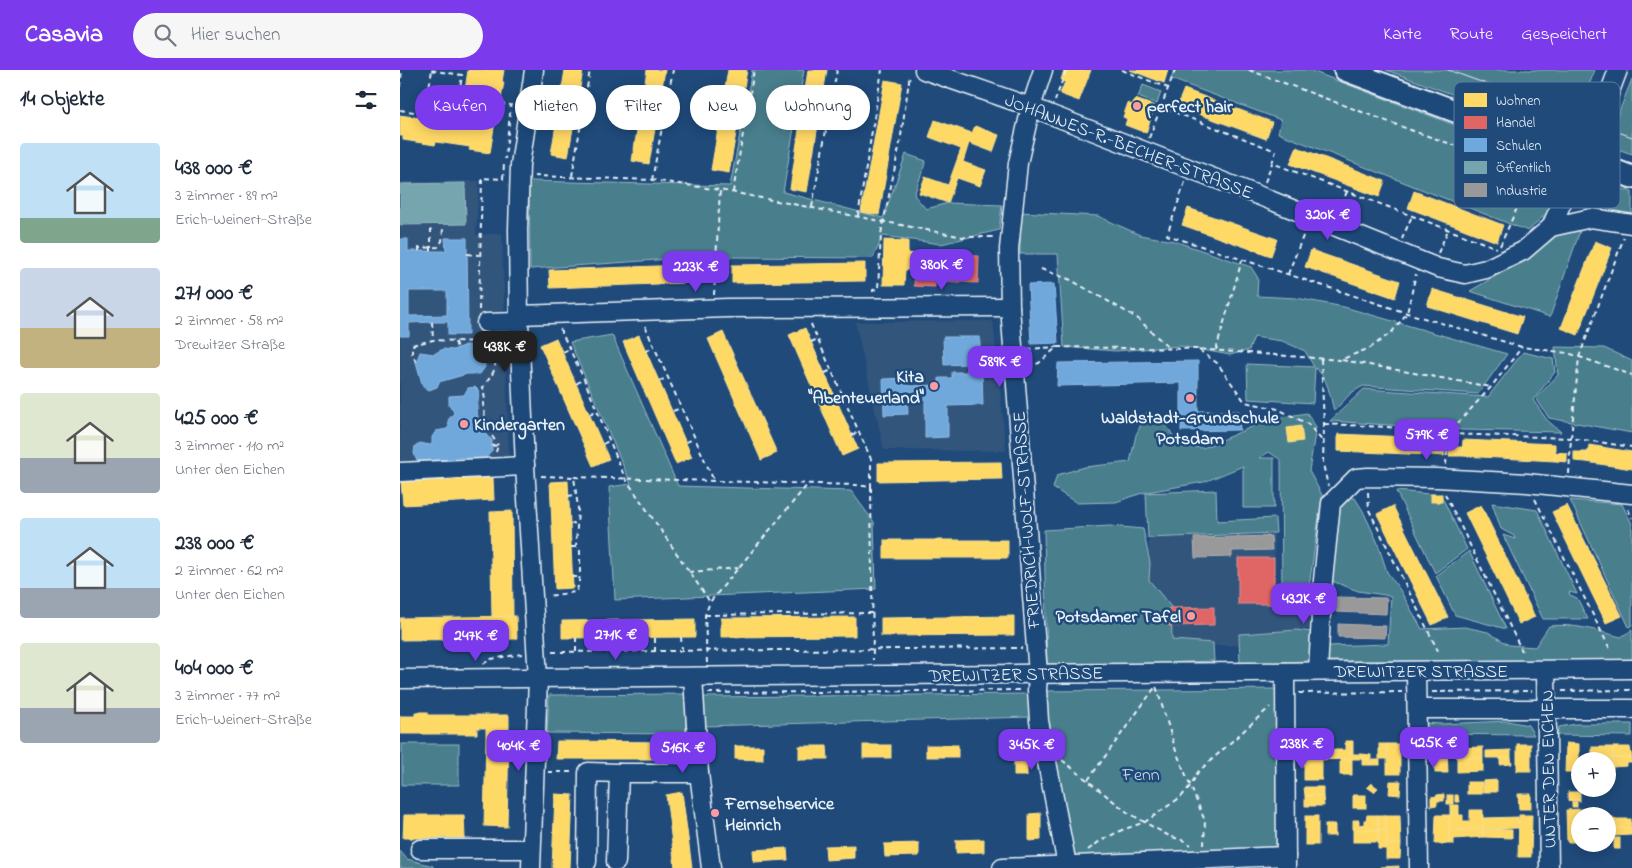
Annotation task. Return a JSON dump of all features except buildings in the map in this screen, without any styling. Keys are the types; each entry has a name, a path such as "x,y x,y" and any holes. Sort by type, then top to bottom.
{"main road":[{"path":"1345,70 1454,111"},
{"path":"1620,173 1632,177"}],"street":[{"path":"531,868 538,678 519,319 518,229 519,176 534,70"},
{"name":"JOHANNES-R.-BECHER-STRASSE","path":"924,70 1031,107 1438,268 1465,274 1486,269 1523,252 1550,227 1559,208"},
{"name":"FRIEDRICH-WOLF-STRASSE","path":"1043,70 1031,107 1018,163 1010,238 1010,307 1038,674 1039,721 1067,865"},
{"name":"JOHANNES-R.-BECHER-STRASSE","path":"1613,82 1618,70"},
{"path":"1550,227 1591,218 1631,224"},
{"path":"483,324 553,314 713,308 1010,307"},
{"path":"400,472 526,471"},
{"path":"1318,671 1323,580 1331,503 1356,478 1441,475 1632,494"},
{"name":"DREWITZER STRASSE","path":"400,679 1632,669"},
{"name":"UNTER DEN EICHEN","path":"1546,670 1549,868"},
{"path":"1002,868 1204,859 1286,862 1285,672"},
{"path":"1416,672 1419,868"},
{"path":"701,677 699,773 711,868"},
{"path":"1417,700 1547,710 1632,709"},
{"path":"587,862 588,772 699,773"},
{"path":"616,862 619,773"},
{"path":"420,849 531,849"}],"path":[{"path":"400,87 402,70"},
{"path":"429,85 431,70 462,75 461,85"},
{"path":"572,176 590,70"},
{"path":"652,180 673,70"},
{"path":"733,192 754,70"},
{"path":"812,207 837,70"},
{"path":"858,216 882,70"},
{"path":"873,307 873,290 878,289 881,234 900,143 911,70"},
{"path":"1052,106 1066,70"},
{"path":"1122,70 1168,88"},
{"path":"1144,152 1175,70"},
{"path":"1249,70 1454,145"},
{"path":"498,445 486,427 483,403 485,400 483,387 493,375 496,365 494,358 488,354 483,324 480,255 482,178 502,178 510,105 505,104"},
{"path":"1161,107 1276,151 1260,196"},
{"path":"400,110 415,112"},
{"path":"1151,120 1155,121"},
{"path":"1272,163 1499,249 1517,208"},
{"path":"519,176 572,176 652,180 733,192 963,237 1010,238"},
{"path":"1187,178 1166,236 1406,313 1522,347 1568,352 1632,375"},
{"path":"713,308 720,190"},
{"path":"1334,226 1347,191"},
{"path":"1397,252 1412,216"},
{"path":"1569,478 1570,438 1579,357 1631,224"},
{"path":"430,251 432,229"},
{"path":"419,251 419,248 438,247 442,241 443,229"},
{"path":"1288,274 1305,231"},
{"path":"467,254 480,255"},
{"path":"1216,350 1242,260"},
{"path":"1041,269 1070,280 1137,318 1170,349"},
{"path":"1340,360 1370,348 1392,332 1406,313 1417,272"},
{"path":"804,308 871,459 873,675"},
{"path":"638,311 714,481"},
{"path":"553,314 584,379 625,478 710,602"},
{"path":"432,322 433,340"},
{"path":"416,362 412,353 412,345 433,340 480,342 483,324"},
{"path":"811,342 818,339"},
{"path":"454,342 457,348"},
{"path":"646,351 654,347"},
{"path":"1522,347 1491,387 1448,434 1441,475 1522,651"},
{"path":"562,352 570,348"},
{"path":"1014,358 1028,367 1039,363 1057,348"},
{"path":"1014,358 1057,348 1216,350 1340,360 1491,387"},
{"path":"1197,349 1217,363 1245,402 1278,408 1308,424 1324,443"},
{"path":"1321,359 1324,424 1323,464 1331,503"},
{"path":"825,373 832,370"},
{"path":"660,382 667,378"},
{"path":"576,384 584,379"},
{"path":"838,403 845,400"},
{"path":"672,412 681,408"},
{"path":"590,414 597,410"},
{"path":"1324,424 1387,427 1448,434 1570,438 1632,447"},
{"path":"852,435 859,432"},
{"path":"686,442 694,438"},
{"path":"603,444 610,440"},
{"path":"526,471 574,477 871,487"},
{"path":"533,598 576,592 578,587 580,551 576,547 578,508 574,477"},
{"path":"1368,477 1369,510 1438,651"},
{"path":"1527,483 1611,651"},
{"path":"701,677 706,650 705,615 710,602 808,484"},
{"path":"568,496 575,495"},
{"path":"570,524 576,523"},
{"path":"571,547 576,547"},
{"path":"689,572 739,568"},
{"path":"572,577 579,577"},
{"path":"705,615 872,613"},
{"path":"681,637 682,650"},
{"path":"576,638 576,651"},
{"path":"602,638 602,651"},
{"path":"629,638 629,651"},
{"path":"655,638 655,650"},
{"path":"477,667 491,659 536,652 1036,648"},
{"path":"1088,780 1156,686 1176,751 1205,821 1204,859"},
{"path":"1087,850 1122,830 1145,822 1181,797 1191,785 1198,772 1286,693 1417,700 1547,691 1632,690"},
{"path":"1044,744 1127,812 1169,836 1185,841 1201,853 1204,859"},
{"path":"535,772 588,772"}],"shaded area":[{"path":"479,181 476,235 502,233 509,459 400,468 400,182"},
{"name":"Kita \"Abenteuerland\"","path":"993,321 1006,451 884,450 855,322"},
{"path":"1274,534 1276,604 1310,603 1309,629 1240,634 1239,645 1170,647 1147,606 1149,538"}],"green space":[{"path":"752,70 804,70 801,85 766,85 766,130 794,130 783,192 883,218 906,154 926,161 914,195 926,209 948,203 1002,205 999,230 941,244 883,236 873,258 728,257 721,279 689,285 684,258 530,269 529,181 730,186 741,130 756,130 756,85 749,85"},
{"path":"1174,70 1309,70 1454,125 1454,202 1278,133 1281,120 1171,79"},
{"path":"1386,70 1595,70 1590,82 1454,82 1454,95"},
{"path":"1632,79 1632,154 1620,150 1620,109"},
{"path":"1143,85 1161,92 1157,104 1138,97"},
{"path":"1620,188 1632,192 1632,216 1608,208 1620,208"},
{"path":"1469,208 1552,208 1528,231"},
{"path":"1020,212 1098,216 1140,235 1174,241 1251,267 1258,278 1257,296 1296,298 1344,307 1507,354 1478,394 1363,386 1351,393 1334,411 1326,382 1315,368 1313,403 1248,399 1247,364 1314,367 1305,351 1282,341 1254,337 1249,350 1230,355 1180,346 1116,351 1064,347 1058,254 1020,254"},
{"path":"1582,225 1550,317 1470,291 1530,256 1561,232"},
{"path":"612,335 678,486 851,491 874,522 876,589 615,600 609,487 631,484 570,342"},
{"path":"1555,347 1604,348 1632,361 1632,433 1549,418 1536,398 1558,375"},
{"path":"1523,352 1553,359 1555,372 1533,400 1547,420 1561,432 1462,430 1330,421 1364,389 1488,397"},
{"path":"1147,412 1169,429 1179,446 1203,448 1270,419 1307,413 1316,427 1309,471 1322,495 1308,594 1282,596 1281,460 1269,452 1259,458 1274,458 1274,508 1243,508 1243,466 1204,482 1142,493 1116,502 1077,503 1053,488 1057,475 1085,467 1130,462 1136,435"},
{"path":"1216,490 1217,521 1275,518 1276,533 1148,538 1146,493"},
{"path":"1396,491 1441,495 1467,549 1435,573"},
{"path":"1348,498 1355,498 1363,511 1377,541 1387,572 1400,590 1422,629 1465,627 1488,632 1509,645 1535,647 1549,626 1577,627 1621,637 1632,630 1632,661 1326,661 1328,646 1388,644 1391,596 1358,591 1332,581 1341,503"},
{"path":"1570,500 1622,504 1632,524 1632,625 1629,627"},
{"path":"1492,503 1537,510 1577,594 1569,592 1570,595 1577,598 1588,619 1543,619 1503,535 1515,539 1514,536 1501,529"},
{"path":"1110,526 1143,529 1150,563 1149,580 1171,607 1172,640 1213,643 1214,661 1047,667 1044,530"},
{"path":"1469,551 1506,629 1455,615 1436,576"},
{"path":"1297,630 1312,632 1312,658 1305,661 1240,664 1239,634"},
{"name":"Fenn","path":"1281,689 1282,852 1071,862 1040,691"},
{"path":"685,694 686,734 547,733 549,695"},
{"path":"1028,694 1031,717 704,726 704,697"},
{"path":"1507,721 1528,725 1534,735 1423,734 1425,723"},
{"path":"1576,724 1632,724 1632,736 1557,735 1559,727"},
{"path":"402,744 459,744 459,785 402,785"},
{"path":"400,851 407,859 433,866 433,868 400,868"}],"tram line":[{"path":"1448,70 1481,82"},
{"path":"1620,133 1632,137"}],"place":[{"name":"perfect hair","path":"1137,106"},
{"name":"Kita \"Abenteuerland\"","path":"934,386"},
{"name":"Waldstadt-Grundschule Potsdam","path":"1190,398"},
{"name":"Kindergarten","path":"464,424"},
{"name":"Potsdamer Tafel","path":"1191,616"},
{"name":"Fernsehservice Heinrich","path":"715,813"}]}
